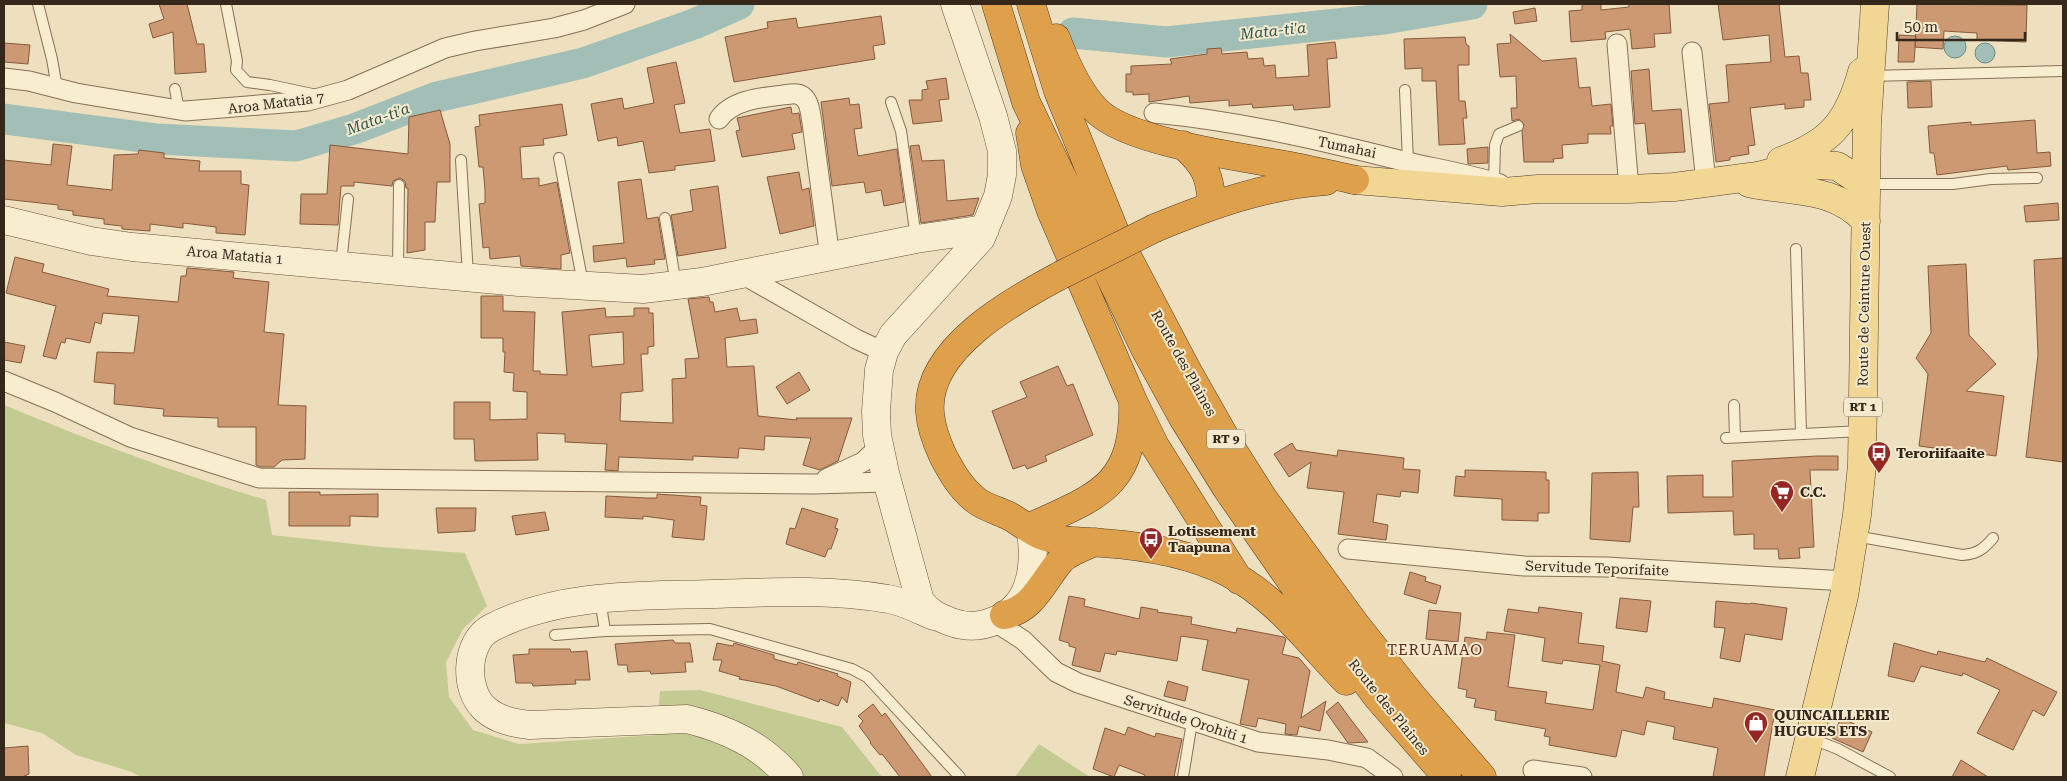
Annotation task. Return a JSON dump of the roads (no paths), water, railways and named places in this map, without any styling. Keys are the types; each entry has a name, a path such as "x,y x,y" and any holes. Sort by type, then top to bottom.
{"highway":[{"name":"Route des Plaines","path":"996,4 1026,102 1145,349 1223,482 1300,594 1372,690 1447,777"},
{"name":"Route des Plaines","path":"1031,4 1055,55 1058,91 1117,237 1188,372 1230,446 1263,498 1356,625 1412,696 1482,777"},
{"path":"1044,4 1055,55 1098,112 1128,129 1228,156 1286,165 1355,180"},
{"path":"1026,102 1036,165 1051,211 1133,401 1155,446 1239,580"},
{"path":"1183,145 1205,168 1210,182 1212,204"},
{"path":"1355,180 1308,182 1244,195 1212,204 1156,228 1018,298 978,325 944,365 935,381 929,412 939,448 955,479 977,501 1030,527 1043,536 1132,546 1184,556 1205,562 1257,591 1294,625 1432,777"},
{"path":"1030,527 1089,500 1116,477 1132,440 1133,401"},
{"path":"1000,618 1018,612 1036,594 1062,559 1095,542"}],"main road":[{"path":"934,616 920,601 879,448 876,410 880,370 888,342 907,318 975,244 985,229 998,196 1002,175 1002,151 993,116 955,4"},
{"name":"Route de Ceinture Ouest","path":"1800,777 1846,581 1854,536 1862,465 1866,185 1875,4"},
{"path":"1718,181 1808,151 1826,138 1844,119 1860,78 1873,30"},
{"path":"1355,180 1502,192 1538,189 1629,189 1674,187 1758,176 1788,168 1837,166 1866,185"},
{"path":"1718,181 1825,194 1843,201 1855,209 1866,221"},
{"name":"Aroa Matatia 1","path":"4,220 91,242 341,264 368,269 398,270 583,287 643,290 676,286 830,258 916,239 985,229"},
{"path":"789,777 772,760 748,742 709,725 687,719 530,725 511,723 484,708 476,696 471,665 473,651 480,637 489,629 505,622 534,613 600,598 778,592 838,593 890,599 963,627 974,627 1000,618 1018,602 1027,588 1033,540 1030,527"}],"street":[{"name":"Aroa Matatia 7","path":"4,78 179,110 223,110 308,101 366,83 445,48 569,24 625,4"},
{"path":"1617,44 1629,189"},
{"path":"1692,52 1718,181"},
{"path":"719,118 724,110 733,105 798,93 804,96 809,104 830,258"},
{"name":"Tumahai","path":"1154,113 1232,123 1339,144 1408,162 1472,175 1494,182 1538,189"},
{"path":"742,274 856,339 884,352"},
{"path":"4,381 55,402 130,437 259,478 813,484 887,482"},
{"path":"813,484 863,462 879,448"},
{"name":"Servitude Teporifaite","path":"1348,549 1524,566 1606,568 1846,581"},
{"name":"Servitude Orohiti 1","path":"1000,618 1056,672 1078,683 1192,722 1258,742 1357,755 1380,765 1393,777"},
{"path":"1533,770 1582,777"}],"lane":[{"path":"38,4 52,59 56,88"},
{"path":"226,4 237,61 236,70 247,82 270,84 325,97"},
{"path":"1870,76 2063,71"},
{"path":"175,89 179,110"},
{"path":"1405,90 1408,162"},
{"path":"891,102 901,131 916,239"},
{"path":"1494,182 1495,145 1499,134 1518,126"},
{"path":"559,158 578,251 583,287"},
{"path":"461,160 468,276"},
{"path":"1866,185 1953,184 1991,179 2037,178"},
{"path":"398,270 399,185"},
{"path":"341,264 348,199"},
{"path":"665,218 676,286"},
{"path":"1796,249 1801,434"},
{"path":"1734,405 1731,438 1863,431"},
{"path":"1854,536 1962,555 1975,554 1985,548 1993,538"},
{"path":"600,598 605,631"},
{"path":"555,635 605,631 710,629 852,669 868,677 960,777"},
{"path":"1183,777 1192,722"},
{"path":"1810,738 1838,748 1890,777"}],"water":[{"path":"1955,36 1965,43 1966,47 1959,57 1955,58 1945,51 1944,47 1951,37"},
{"path":"1985,43 1992,46 1995,53 1992,60 1985,63 1978,60 1975,53 1978,46"}],"waterway":[{"name":"Mata-ti'a","path":"4,119 157,139 296,146 354,129 437,97 583,63 694,24 739,4"},
{"name":"Mata-ti'a","path":"1073,33 1166,42 1384,19 1472,4"}],"place":[{"name":"Teroriifaaite","path":"1879,474"},
{"name":"C.C.","path":"1782,513"},
{"name":"Lotissement Taapuna","path":"1151,560"},
{"name":"QUINCAILLERIE HUGUES ETS","path":"1756,744"}],"district":[{"name":"TERUAMAO","path":"1435,650"}]}
